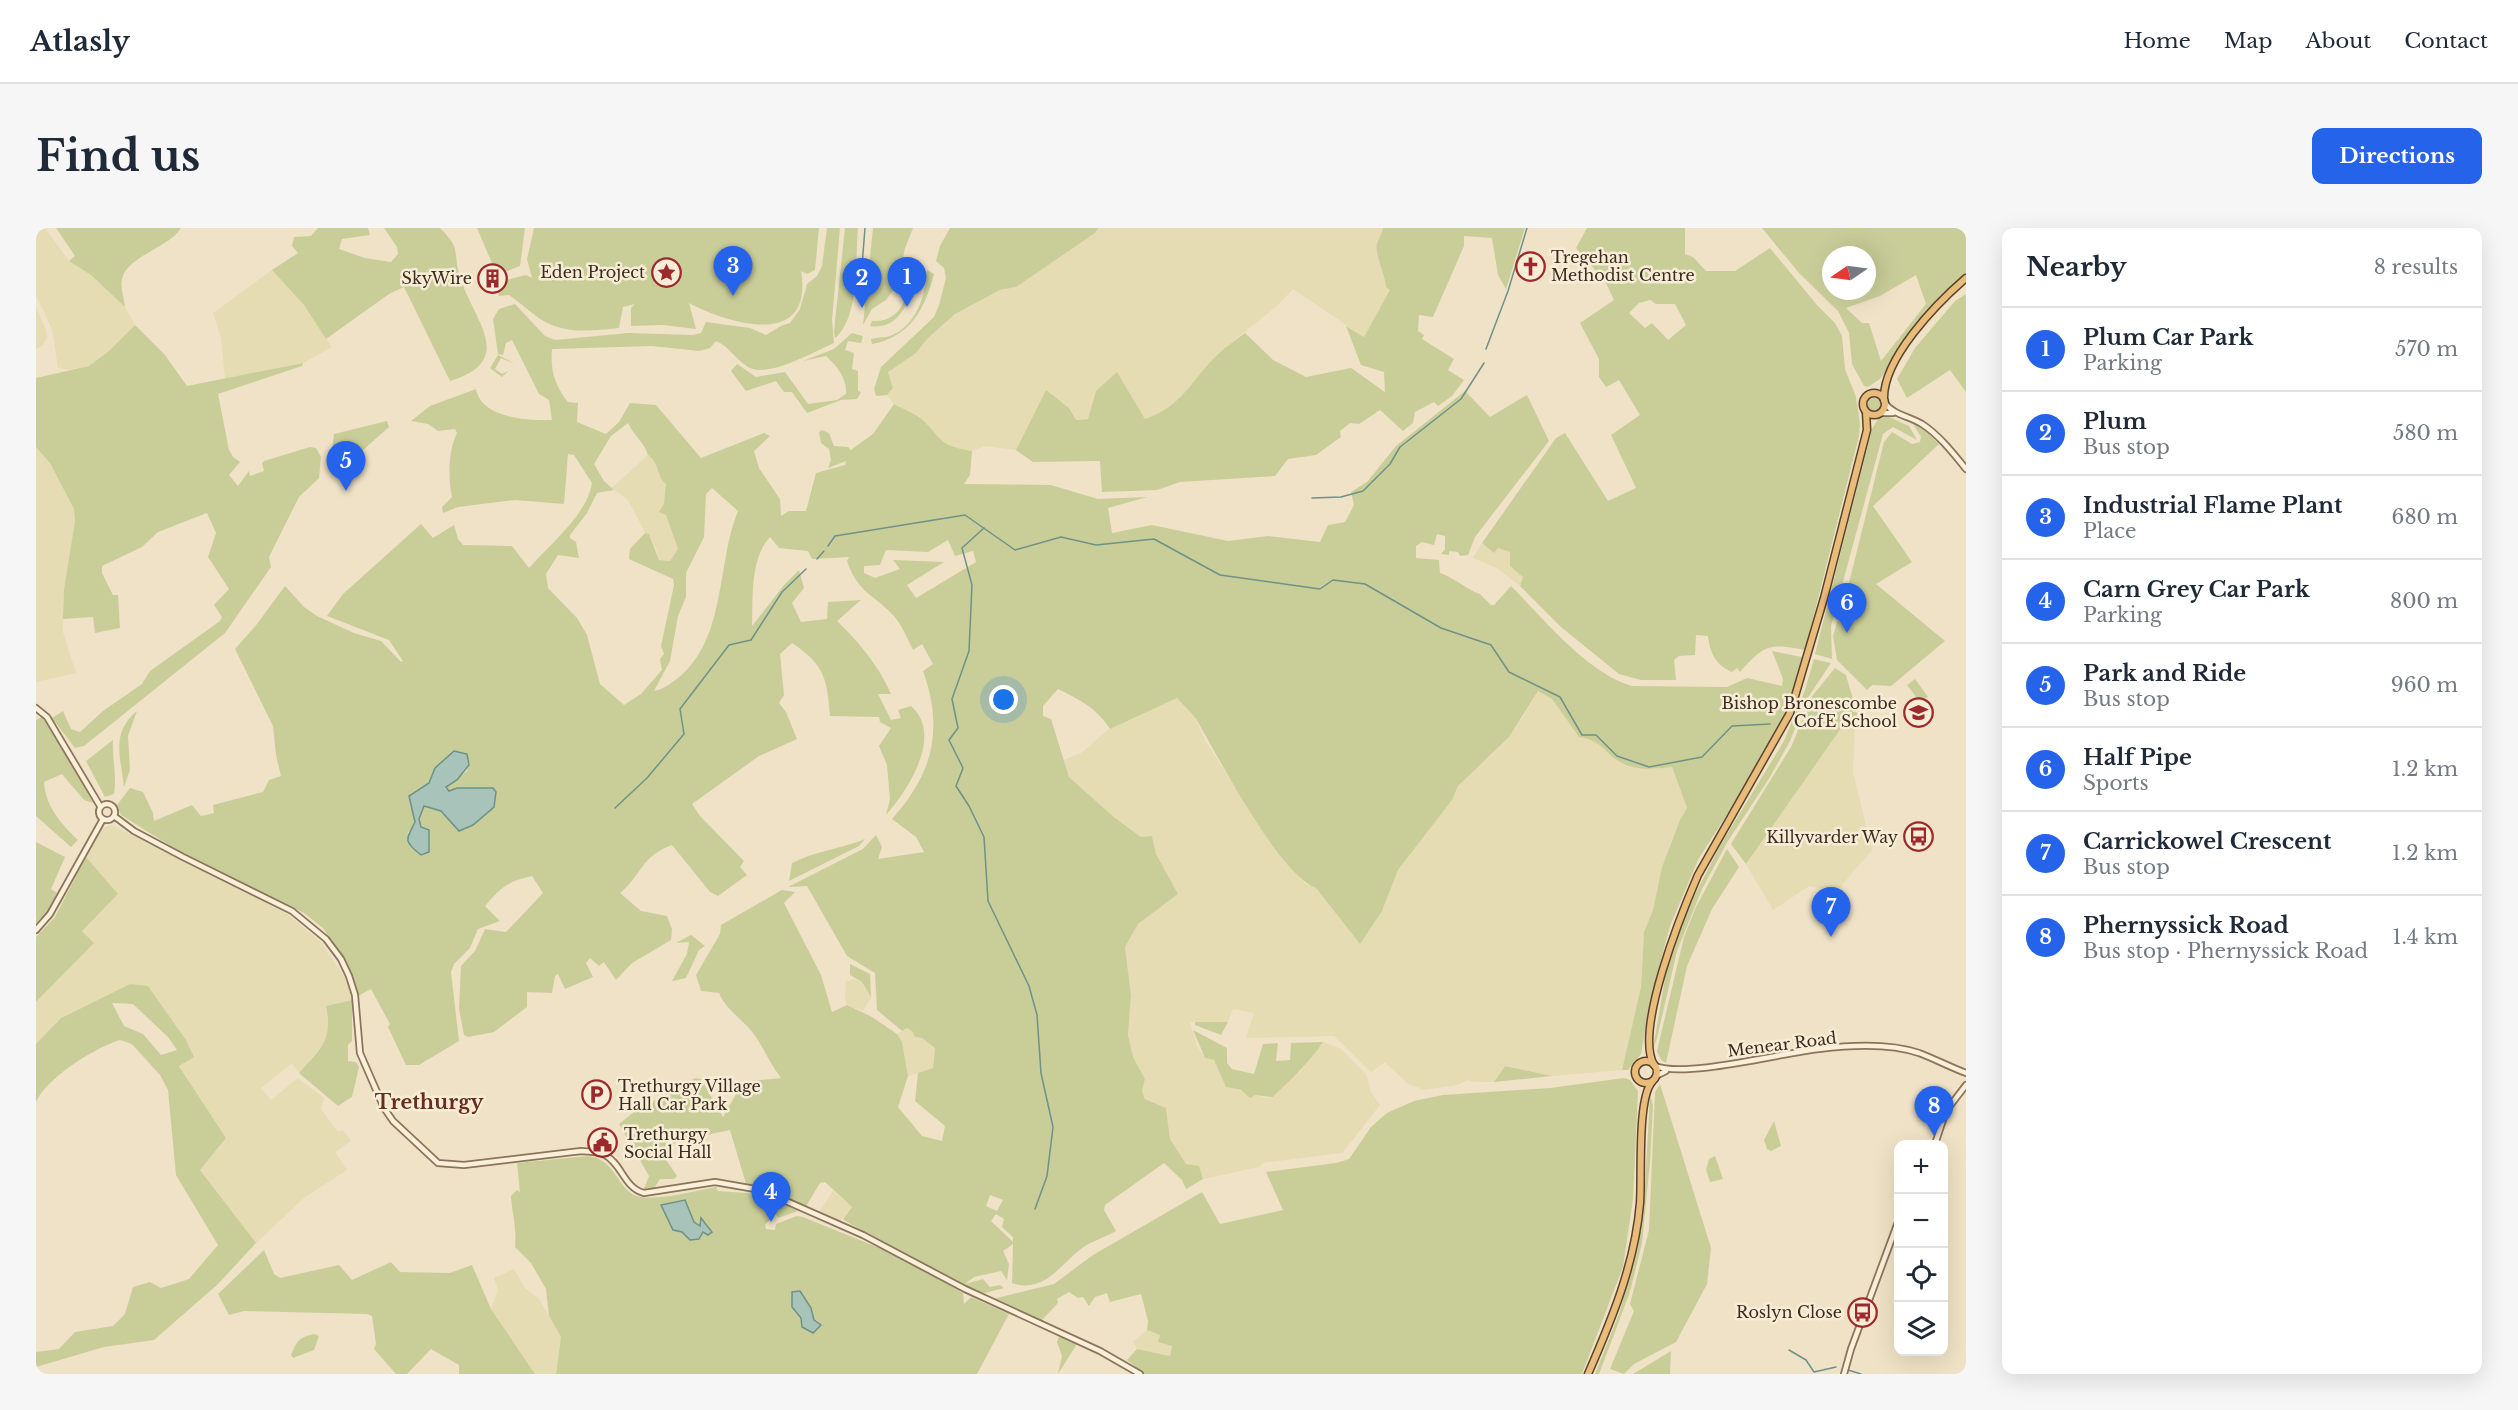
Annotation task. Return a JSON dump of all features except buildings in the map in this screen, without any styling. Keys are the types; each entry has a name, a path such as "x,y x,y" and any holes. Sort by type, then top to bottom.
{"highway":[{"path":"1588,1374 1607,1330 1634,1246 1640,1204 1644,1098 1640,1080 1636,1074 1648,1048 1663,969 1685,903 1698,875 1790,713 1824,598 1867,429 1863,403 1869,394 1885,382 1918,328 1947,294 1966,278"},
{"path":"1867,429 1880,413 1884,401 1885,382"},
{"path":"1869,394 1878,394 1884,401"},
{"path":"1866,412 1871,415 1880,413"},
{"path":"1644,1098 1654,1079 1654,1065 1648,1048"},
{"path":"1639,1064 1647,1062 1654,1065"},
{"path":"1640,1080 1654,1079"}],"street":[{"path":"1884,401 1896,413 1922,424 1966,469"},
{"path":"1880,413 1896,413"},
{"path":"36,708 52,725 100,806 99,815 103,819"},
{"path":"100,806 112,805 114,816 134,831 292,911 326,939 341,959 349,976 355,995 360,1053 384,1108 393,1121 438,1163 465,1165 581,1151 606,1155 634,1189 644,1193 715,1182 761,1190 873,1240 965,1289 1100,1351 1140,1374"},
{"path":"36,930 50,914 103,819 114,816"},
{"name":"Menear Road","path":"1654,1079 1669,1070 1749,1061 1820,1049 1895,1047 1918,1052 1966,1073"},
{"name":"Menear Road","path":"1654,1065 1669,1070"},
{"path":"1936,1140 1946,1111 1966,1085"},
{"path":"1844,1374 1851,1349 1894,1235"}],"shaded area":[{"path":"36,228 45,228 69,261 91,275 125,307 135,325 109,351 89,366 68,370 58,368 52,329 36,295"},
{"path":"1098,228 1383,228 1377,244 1378,259 1385,271 1386,287 1391,289 1364,337 1293,289 1277,306 1218,353 1189,390 1164,413 1145,419 1117,373 1096,391 1089,418 1076,420 1069,408 1046,390 1016,450 985,446 972,451 948,447 935,437 923,420 894,404 887,395 893,388 888,372 895,364 916,353 928,338 955,314 1000,290 1005,290 1095,233"},
{"path":"272,270 304,305 332,347 303,363 225,379 221,338 213,313"},
{"path":"36,307 47,338 43,345 36,349"},
{"path":"36,447 50,463 74,509 75,521 64,589 63,632 76,673 36,682"},
{"path":"648,455 655,460 666,484 666,515 678,549 670,561 659,560 649,534 645,533 627,499 612,488"},
{"path":"1482,543 1494,553 1497,548 1511,552 1523,577 1520,586 1497,568 1473,558"},
{"path":"1538,691 1552,699 1579,737 1595,740 1618,761 1654,769 1672,767 1687,808 1662,867 1653,910 1644,932 1641,987 1622,1070 1552,1076 1505,1066 1494,1082 1468,1080 1457,1085 1424,1090 1407,1083 1385,1062 1371,1072 1334,1036 1246,1038 1254,1013 1233,1009 1228,1022 1190,1022 1197,1046 1205,1058 1214,1060 1226,1087 1267,1098 1273,1097 1289,1078 1301,1071 1323,1042 1341,1049 1366,1074 1371,1092 1380,1105 1342,1153 1263,1163 1259,1167 1203,1179 1199,1167 1186,1164 1170,1139 1166,1108 1146,1099 1142,1091 1145,1079 1133,1057 1128,1035 1131,995 1125,947 1138,924 1178,894 1156,854 1152,836 1141,837 1115,818 1069,777 1064,760 1081,753 1108,730 1177,698 1195,718 1206,742 1278,852 1305,884 1316,888 1360,944 1382,911 1398,870 1452,800 1458,786 1471,770 1492,755 1522,718"},
{"path":"1844,724 1855,724 1853,772 1872,850 1837,891 1809,886 1773,910 1746,864"},
{"path":"112,825 287,914 320,941 346,979 352,1000 326,1006 329,1031 327,1040 299,1073 292,1063 261,1088 271,1100 298,1078 324,1098 321,1109 338,1132 343,1130 351,1141 335,1152 347,1170 305,1197 256,1243 200,1170 226,1138 179,1065 194,1057 186,1040 148,986 130,984 62,1017 36,1044 36,1002 94,943 82,931 118,894 86,857 103,828"},
{"path":"853,979 862,982 871,997 863,1011 847,1005 845,999 846,981"},
{"path":"907,1028 915,1037 922,1038 935,1048 933,1068 908,1076 902,1042 897,1034"},
{"path":"833,1191 852,1207 838,1223 817,1215"},
{"path":"514,1269 525,1288 539,1299 561,1337 556,1374 535,1374 491,1309 498,1290 494,1278"},
{"path":"1147,1330 1160,1335 1172,1346 1170,1356 1137,1349 1133,1342"}],"green space":[{"path":"56,228 181,228 175,235 125,271 122,289 125,307 91,275 69,261 75,256"},
{"path":"318,228 368,228 370,235 342,239 339,249 365,258 391,262 398,254 397,247 384,228 440,228 452,242 460,277 485,337 486,350 482,362 470,372 450,381 404,287 389,294 326,339 304,305 272,270 298,253 292,246 294,237 311,236"},
{"name":"Eden Project","path":"477,228 525,228 520,266 502,273 506,280 526,275 532,278 527,259 534,228 819,228 815,270 807,274 801,271 802,296 795,312 782,321 766,325 746,323 706,311 689,303 696,329 663,325 631,326 631,308 635,304 623,307 619,328 586,331 555,326 536,316 509,295 499,296 496,286 500,282"},
{"path":"827,228 840,228 832,320 834,343 778,367 756,370 748,367 716,341 710,348 699,351 652,346 552,349 553,371 557,384 568,402 578,403 577,422 606,434 619,422 630,403 656,405 701,458 764,433 770,436 754,451 759,468 780,499 781,516 789,511 806,511 816,473 845,465 846,461 828,468 831,460 829,449 821,443 819,432 822,430 829,433 834,446 848,447 851,450 873,434 894,404 921,418 948,445 972,451 970,475 964,484 1051,485 1098,499 1147,497 1108,508 1112,533 1152,525 1228,541 1268,536 1320,542 1328,525 1345,522 1354,505 1351,492 1367,482 1396,446 1465,391 1490,417 1527,395 1549,441 1475,537 1468,555 1460,556 1458,552 1449,551 1449,555 1441,554 1445,549 1445,536 1437,534 1434,545 1422,542 1416,546 1416,558 1439,560 1440,573 1480,594 1491,605 1494,605 1511,586 1567,644 1599,670 1632,686 1727,687 1747,678 1782,686 1783,679 1772,651 1802,657 1784,717 1757,767 1698,860 1670,926 1650,1001 1641,1054 1628,1070 1622,1070 1641,987 1644,932 1653,910 1662,867 1687,808 1672,767 1639,768 1620,762 1598,744 1579,737 1552,699 1538,691 1509,737 1458,786 1452,800 1398,870 1382,911 1360,944 1316,888 1301,879 1268,839 1196,719 1177,698 1110,729 1094,710 1058,689 1043,706 1043,716 1051,719 1069,777 1115,818 1141,837 1152,836 1156,854 1178,894 1138,924 1125,947 1131,995 1128,1035 1133,1057 1145,1079 1142,1091 1145,1099 1166,1108 1170,1139 1186,1164 1199,1166 1203,1179 1186,1189 1182,1180 1164,1163 1105,1205 1104,1210 1116,1231 1082,1248 1051,1276 1033,1285 1012,1283 1013,1244 1003,1251 1009,1264 1007,1280 1001,1271 974,1277 965,1284 983,1279 990,1287 1000,1285 1004,1288 985,1293 973,1290 847,1222 843,1219 852,1207 825,1182 820,1183 805,1208 765,1188 746,1184 730,1130 677,1141 664,1157 677,1176 674,1179 660,1179 653,1190 644,1189 649,1176 619,1124 644,1104 652,1102 695,1078 701,1079 723,1117 743,1082 781,1078 752,1031 726,1005 719,993 701,991 696,975 720,934 721,925 782,890 795,892 784,903 821,975 832,1012 847,1005 872,1017 897,1034 902,1042 908,1076 898,1107 922,1136 942,1141 945,1126 915,1101 918,1073 933,1068 935,1048 922,1038 915,1037 907,1028 902,1031 877,1010 875,973 847,956 807,886 788,887 863,849 876,835 882,847 878,859 924,852 916,837 892,819 917,785 931,750 933,713 923,671 933,664 922,644 913,650 895,617 860,586 847,561 849,557 812,559 808,551 779,548 770,537 759,556 756,567 752,626 784,585 799,570 804,588 792,603 801,622 827,619 828,602 861,600 837,621 868,655 881,674 891,694 878,694 891,720 901,718 898,710 911,706 920,718 924,732 919,762 904,792 886,815 890,799 887,765 879,746 891,728 880,722 879,717 830,716 825,682 818,666 792,643 780,654 784,695 779,703 786,712 797,739 759,756 692,804 700,816 744,861 740,867 747,875 718,896 710,892 672,845 662,850 648,860 620,893 641,911 667,916 672,929 671,940 632,963 616,980 604,962 599,966 590,958 586,963 593,977 565,989 558,974 555,976 552,993 527,992 527,1007 494,1032 468,1037 464,1035 459,1009 461,966 475,951 485,929 506,932 543,893 532,876 516,880 496,894 485,906 500,921 478,929 470,948 454,964 451,972 459,1041 419,1065 406,1065 388,1027 390,1024 371,989 358,996 349,967 323,928 304,913 185,855 121,815 117,805 130,788 143,792 153,813 154,821 192,805 201,816 214,813 213,805 263,792 269,780 281,776 273,726 235,649 285,586 304,607 317,616 354,633 381,641 401,662 403,661 389,640 327,616 343,594 421,524 433,538 454,525 458,539 463,545 512,546 529,568 575,518 589,495 592,483 574,455 568,454 564,504 515,500 458,507 443,513 442,507 452,497 450,465 457,433 455,429 438,431 428,424 411,421 430,406 476,389 480,399 496,412 531,420 552,420 549,400 539,394 512,340 506,343 503,355 498,354 493,319 499,309 515,304 545,336 555,340 628,333 693,335 701,333 706,322 750,328 766,335 790,323 800,309 807,284 817,276 822,266","holes":["628,423 652,458 666,484 664,504 659,512 666,515 678,549 670,561 659,560 649,534 645,533 630,549 629,559 673,579 674,585 661,646 664,654 660,659 662,670 641,694 624,705 600,684 587,635 577,618 548,588 546,574 558,555 579,558 576,542 570,538 570,535 587,513 597,493 614,490 604,481 594,464 611,436","712,488 738,511 726,554 713,622 694,662 678,678 664,688 654,691 670,661 678,616 686,597 686,573 704,537 706,494","948,540 955,556 973,551 976,562 916,598 907,585 944,562 893,560 900,569 875,578 864,573 864,566 880,565 886,550 928,552","469,759 467,771 446,787 449,791 472,788 496,792 494,807 459,831 441,811 424,806 419,819 421,827 407,834 415,822 415,791 429,783 440,763","990,1195 1003,1200 997,1211 986,1206","996,1214 1004,1219 1002,1227 1013,1237 1013,1242 991,1221"]},
{"path":"845,228 858,228 855,287 849,317 835,338 834,331"},
{"path":"873,228 913,228 905,248 897,285 886,300 872,309 863,325"},
{"path":"950,228 1098,228 1095,233 1016,287 1000,290 955,314 928,338 916,353 888,372 893,388 887,395 876,396 874,389 881,367 934,317 946,278 944,268 936,261 940,246"},
{"path":"1383,228 1525,228 1506,289 1498,275 1492,238 1464,236 1464,246 1433,317 1419,315 1418,331 1424,335 1422,339 1454,359 1448,370 1464,380 1452,396 1438,406 1434,402 1415,412 1413,423 1403,431 1380,410 1359,424 1350,423 1340,431 1341,437 1316,455 1288,459 1275,476 1180,482 1157,490 1102,492 1100,461 1033,462 1016,450 1046,390 1069,408 1076,420 1088,419 1096,391 1117,372 1145,419 1158,414 1178,400 1218,354 1245,333 1273,360 1306,377 1351,368 1385,392 1384,372 1361,365 1346,326 1364,337 1390,290 1386,287 1376,247"},
{"path":"1587,228 1685,228 1685,254 1693,257 1706,271 1735,271 1770,248 1817,305 1835,323 1842,336 1845,369 1856,397 1860,423 1859,436 1805,650 1783,647 1768,648 1755,656 1740,672 1737,668 1732,672 1717,662 1708,636 1696,635 1695,655 1679,656 1674,660 1676,680 1641,680 1619,674 1561,627 1520,586 1523,577 1510,566 1510,552 1498,548 1494,553 1482,543 1556,438 1565,433 1608,501 1636,488 1611,435 1640,415 1619,380 1606,387 1599,377 1599,359 1580,323 1614,300 1605,281 1576,248","holes":["1650,300 1656,304 1675,304 1686,325 1668,340 1652,323 1645,328 1629,313 1639,303"]},
{"path":"1762,228 1966,228 1966,273 1929,310 1880,379 1868,387 1864,386 1852,364 1849,333 1838,311 1827,300 1869,300 1846,308 1862,323 1869,323 1881,361 1926,304 1916,275 1876,297 1876,246 1822,246 1822,295 1799,273"},
{"path":"917,261 919,264 914,285 899,315 882,326 870,326 872,321 884,320 893,316 900,309"},
{"path":"927,270 934,274 926,299 914,319 896,335 872,344 871,339 890,336 907,325 913,317 925,289"},
{"path":"1966,294 1966,392 1950,370 1907,398 1897,379 1915,348 1955,301"},
{"path":"135,325 165,355 187,386 303,363 302,366 218,394 229,450 240,462 229,475 238,486 249,471 250,476 264,471 262,463 264,461 310,447 316,448 321,457 319,478 299,497 269,557 271,567 225,633 84,746 75,748 52,718 63,711 71,729 80,732 103,711 142,684 150,671 220,621 222,617 214,605 229,589 208,557 216,533 207,513 158,532 142,547 102,566 102,573 113,595 118,595 120,628 95,633 93,617 63,619 64,589 75,521 74,509 50,463 36,447 36,378 89,366 109,351"},
{"path":"852,333 863,336 861,343 848,341 845,350 854,353 852,369 858,371 858,391 861,392 857,399 841,400 807,413 792,392 784,392 776,381 746,391 731,371 737,364 756,377 785,372 808,404 837,400 846,394 846,388 834,364 826,356 803,361 834,349"},
{"path":"498,355 515,364 501,358 495,369 502,374 508,371 502,377 490,368"},
{"path":"1871,398 1877,398 1881,405 1877,412 1871,412 1867,408 1867,402"},
{"path":"1885,415 1909,426 1917,440 1893,427 1883,434 1831,626 1832,659 1815,654 1872,429 1878,419"},
{"path":"387,421 389,427 346,465 335,455 334,434"},
{"path":"1912,422 1919,425 1939,444 1873,506 1912,562 1876,584 1945,641 1891,686 1872,685 1867,690 1837,660 1833,636 1851,575 1884,442 1892,432 1912,444 1920,442 1921,437"},
{"path":"1814,659 1831,663 1807,699 1790,741 1770,777 1728,841 1702,889 1677,951 1653,1048 1666,973 1687,910 1721,844 1784,741 1805,690"},
{"path":"1835,668 1846,675 1858,717 1855,716 1855,724 1844,724 1746,864 1731,844 1791,747 1813,695"},
{"path":"1915,679 1928,697 1920,702 1907,685"},
{"path":"137,711 128,736 130,770 124,787 120,737 123,728"},
{"path":"42,717 61,744 93,803 84,800 62,774 44,782 47,799 55,814 78,840 71,847 36,816 36,720"},
{"path":"113,740 114,794 105,797 86,761"},
{"path":"865,839 859,846 789,881 792,863"},
{"path":"36,842 65,857 51,889 57,893 47,913 36,924"},
{"path":"1727,849 1739,867 1712,909 1687,966 1666,1063 1661,1060 1657,1051 1684,937 1696,907"},
{"path":"86,857 118,894 82,931 94,943 36,1002 36,937 55,917"},
{"path":"691,935 705,946 699,950 686,978 672,981 687,954 689,942 676,943"},
{"path":"850,964 870,974 871,997 862,982 850,975"},
{"path":"130,984 148,986 186,1040 194,1057 179,1066 226,1138 200,1170 256,1243 218,1284 154,1340 104,1347 36,1367 36,1352 59,1349 75,1332 113,1326 125,1314 133,1287 150,1282 161,1288 189,1279 218,1245 176,1175 168,1090 160,1075 132,1044 120,1040 86,1056 50,1083 36,1102 36,1044 61,1018","holes":["112,1003 133,1004 168,1037 177,1050 161,1055 143,1034 124,1026"]},
{"path":"352,1000 352,1041 348,1045 348,1061 356,1062 359,1067 352,1097 338,1106 299,1073 319,1050 326,1036 328,1018 326,1006"},
{"path":"1195,1022 1228,1022 1221,1035 1195,1025"},
{"path":"1193,1030 1227,1048 1227,1063 1232,1069 1254,1074 1263,1044 1278,1043 1276,1061 1290,1060 1291,1043 1323,1042 1306,1064 1273,1097 1255,1095 1250,1098 1241,1090 1226,1087 1214,1060 1205,1058"},
{"path":"1505,1066 1552,1076 1494,1082"},
{"path":"1624,1078 1630,1080 1638,1091 1633,1199 1623,1267 1582,1374 1145,1374 1127,1360 1137,1349 1170,1356 1172,1346 1158,1342 1160,1335 1147,1330 1148,1321 1141,1294 1110,1302 1107,1293 1095,1297 1089,1306 1083,1297 1078,1298 1069,1292 1057,1299 1058,1303 1041,1321 993,1299 1054,1284 1093,1255 1202,1192 1220,1224 1283,1210 1266,1172 1336,1163 1349,1159 1371,1127 1387,1113 1414,1101 1443,1095 1550,1088"},
{"path":"1660,1084 1711,1248 1707,1284 1676,1342 1634,1364 1624,1374 1610,1369 1634,1311 1630,1304 1649,1230 1655,1092"},
{"path":"1650,1095 1653,1105 1650,1162 1642,1243 1630,1292 1599,1374 1595,1374 1619,1314 1637,1252 1645,1187"},
{"path":"1774,1121 1781,1146 1771,1151 1767,1149 1764,1140"},
{"path":"588,1156 606,1163 627,1190 641,1197 668,1196 716,1187 718,1191 760,1194 772,1217 765,1225 766,1229 775,1230 776,1224 797,1216 803,1217 904,1258 963,1293 964,1304 971,1297 1009,1314 977,1374 556,1374 561,1337 549,1316 546,1289 531,1263 515,1247 511,1196 517,1190 520,1192 517,1163"},
{"path":"1715,1156 1723,1179 1710,1182 1706,1170 1709,1159"},
{"path":"766,1195 798,1211 778,1218"},
{"path":"264,1250 274,1274 280,1278 339,1265 352,1280 391,1262 400,1272 450,1273 472,1265 491,1309 535,1374 459,1374 459,1365 431,1349 407,1374 396,1374 374,1349 376,1344 372,1316 367,1314 244,1311 229,1315 218,1294"},
{"path":"314,1334 319,1336 314,1350 293,1358 291,1355 297,1343 305,1336"},
{"path":"1059,1336 1077,1344 1058,1374 1062,1356 1057,1342"},
{"path":"1671,1351 1670,1374 1633,1374"}],"water":[{"path":"454,751 467,754 469,765 457,780 446,787 449,791 457,788 493,788 496,792 494,807 473,825 459,831 441,811 424,806 419,819 421,827 429,830 429,852 421,855 408,840 415,822 409,796 429,783 435,768"},
{"path":"685,1200 694,1222 700,1226 701,1218 712,1232 708,1235 703,1232 699,1239 690,1240 682,1232 673,1230 661,1205"},
{"path":"800,1291 811,1308 814,1320 821,1325 813,1333 802,1327 801,1318 792,1307 792,1292"}],"waterway":[{"path":"861,279 865,228"},
{"path":"1486,349 1508,291 1527,228"},
{"path":"1312,498 1341,497 1363,491 1390,464 1400,447 1461,399 1484,363"},
{"path":"828,546 835,536 965,515 1015,550 1061,537 1096,545 1154,539 1220,575 1320,589 1333,580 1365,584 1441,628 1491,645 1509,672 1560,697 1582,735 1596,735 1617,756 1649,767 1702,757 1732,726 1770,724"},
{"path":"984,528 962,548 972,585 969,651 952,699 958,728 949,740 963,768 956,786 984,837 988,901 1029,986 1037,1015 1041,1073 1053,1127 1047,1176 1035,1209"},
{"path":"817,559 824,551"},
{"path":"615,808 647,778 684,734 680,709 729,645 751,640 782,592 806,569"},
{"path":"1789,1350 1806,1360 1814,1372 1836,1367"},
{"path":"1848,1370 1861,1374"}],"place":[{"name":"Tregehan Methodist Centre","path":"1530,266"},
{"name":"Eden Project","path":"666,272"},
{"name":"SkyWire","path":"493,278"},
{"name":"Industrial Flame Plant","path":"733,296"},
{"name":"Plum Car Park","path":"907,307"},
{"name":"Plum","path":"862,308"},
{"name":"Park and Ride","path":"346,491"},
{"name":"Half Pipe","path":"1847,633"},
{"name":"Bishop Bronescombe CofE School","path":"1918,712"},
{"name":"Killyvarder Way","path":"1919,837"},
{"name":"Carrickowel Crescent","path":"1831,937"},
{"name":"Trethurgy Village Hall Car Park","path":"597,1095"},
{"name":"Phernyssick Road","path":"1934,1136"},
{"name":"Trethurgy Social Hall","path":"603,1143"},
{"name":"Carn Grey Car Park","path":"771,1222"},
{"name":"Roslyn Close","path":"1863,1312"}],"district":[{"name":"Trethurgy","path":"429,1102"}]}
